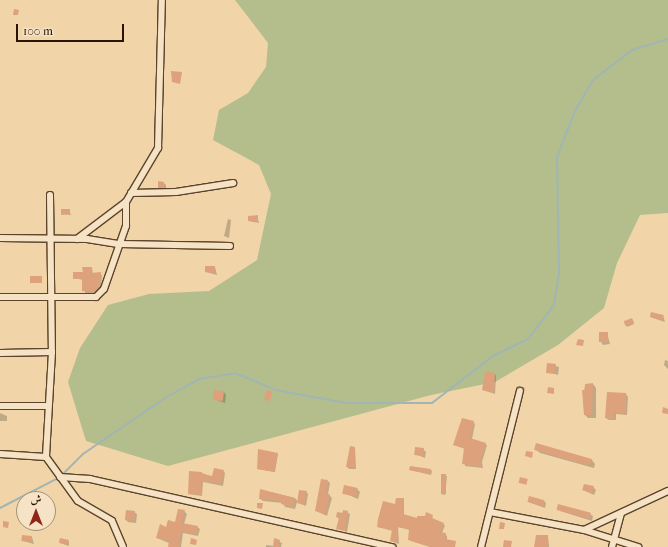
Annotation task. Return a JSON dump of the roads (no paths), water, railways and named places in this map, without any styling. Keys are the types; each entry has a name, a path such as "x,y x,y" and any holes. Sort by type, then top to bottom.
{"street":[{"path":"77,239 126,202 158,148 162,0"},
{"path":"131,193 176,192 233,183"},
{"path":"50,195 52,352 46,457 78,501 112,521 123,547"},
{"path":"0,297 96,297 104,289 126,226 126,202"},
{"path":"0,238 77,239 120,244 230,246"},
{"path":"0,353 52,352"},
{"path":"481,547 520,391"},
{"path":"0,406 48,406"},
{"path":"0,454 46,457"},
{"path":"60,477 90,479 392,547"},
{"path":"584,530 668,491"},
{"path":"490,512 584,530 638,547"},
{"path":"612,547 621,512"}],"waterway":[{"path":"0,508 60,477 83,454 165,398 199,379 235,373 276,390 346,403 432,403 493,356 528,339 554,305 559,273 557,157 575,111 592,81 632,50 668,39"}]}
